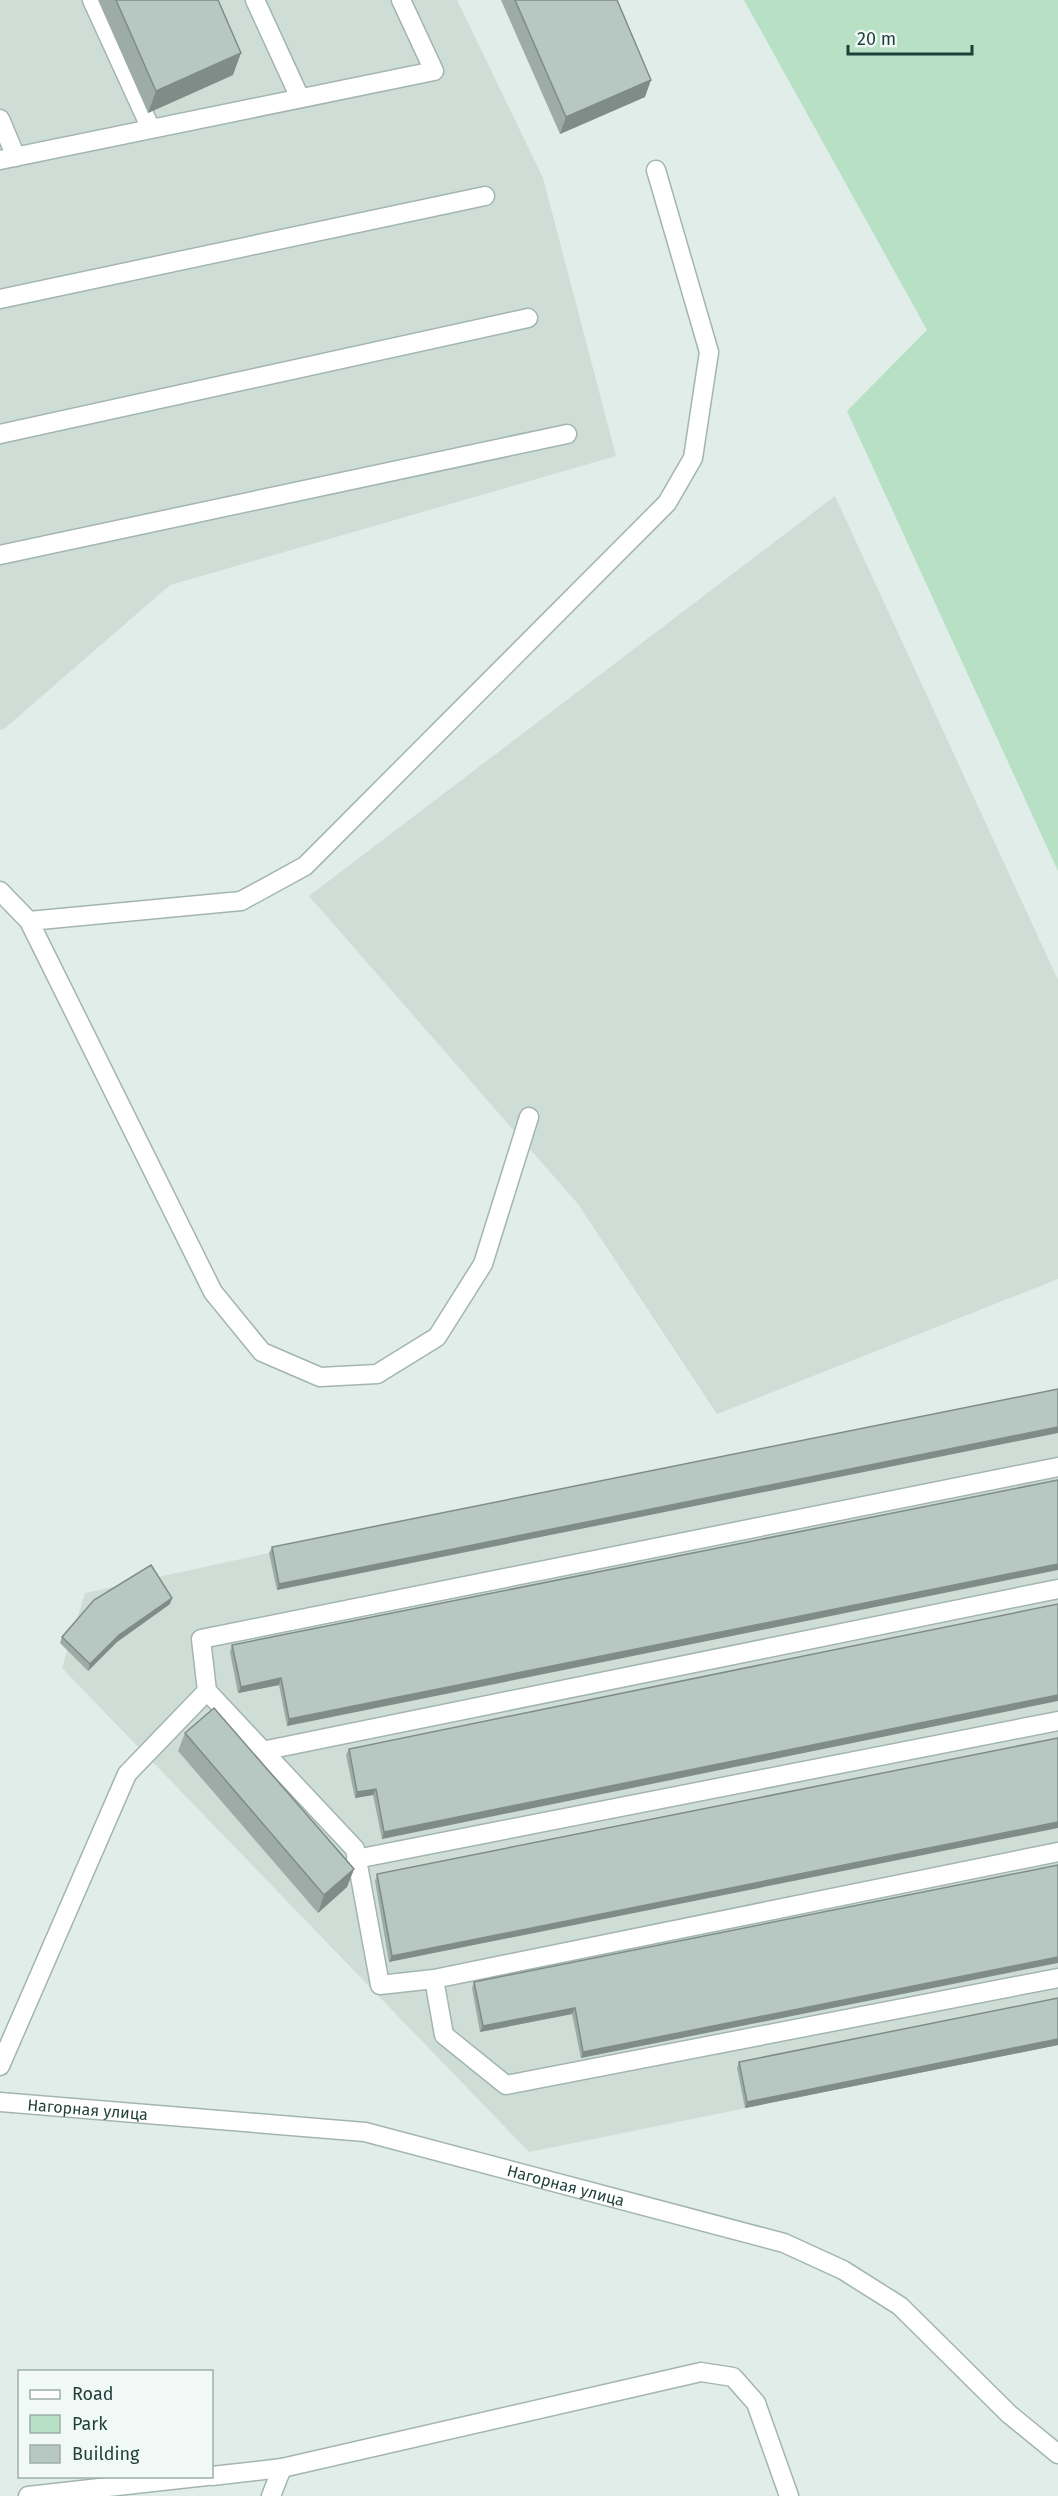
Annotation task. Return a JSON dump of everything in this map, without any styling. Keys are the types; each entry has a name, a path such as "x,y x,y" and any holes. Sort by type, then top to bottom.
{"street":[{"path":"93,0 151,129"},
{"path":"255,0 300,98"},
{"path":"0,119 8,159 434,71 401,0"},
{"path":"29,921 241,901 305,866 667,503 693,458 709,352 657,170"},
{"path":"0,300 485,196"},
{"path":"0,434 528,318"},
{"path":"0,555 567,434"},
{"path":"0,891 29,921 213,1292 262,1352 320,1377 377,1374 437,1337 483,1264 529,1117"},
{"path":"1058,1467 201,1639 207,1691 355,1849 380,1985 434,1979 1058,1852"},
{"path":"262,1751 1058,1589"},
{"path":"0,2066 127,1774 207,1691"},
{"path":"356,1859 1058,1721"},
{"path":"434,1979 444,2035 506,2085 1058,1978"},
{"name":"Нагорная улица","path":"0,2102 365,2132 784,2243 843,2270 900,2306 1009,2414 1058,2454"},
{"path":"213,2476 282,2468 701,2372 734,2377 756,2403 789,2496"},
{"path":"271,2496 282,2468"},
{"path":"28,2496 189,2478"}],"shaded area":[{"path":"0,0 457,0 543,178 616,456 170,585 4,729 0,730"},
{"path":"835,496 1058,980 1058,1279 717,1414 578,1204 309,896"},
{"path":"1058,1395 1058,2045 529,2152 62,1668 85,1593 269,1553"}],"green space":[{"path":"744,0 1058,0 1058,871 847,411 927,330"}],"building":[{"path":"116,0 218,0 241,53 156,91"},
{"path":"515,0 617,0 651,80 566,117"},
{"path":"1058,1389 1058,1427 279,1584 272,1547"},
{"path":"1058,1480 1058,1564 289,1719 281,1678 241,1687 232,1645"},
{"path":"151,1565 172,1598 119,1635 90,1664 62,1637 94,1600"},
{"path":"1058,1604 1058,1695 384,1832 376,1789 357,1792 349,1749"},
{"path":"214,1708 354,1869 324,1895 185,1733"},
{"path":"1058,1738 1058,1822 392,1956 377,1874"},
{"path":"1058,1865 1058,1957 583,2052 575,2008 483,2026 474,1982"},
{"path":"1058,1998 1058,2039 747,2102 739,2062"}]}
